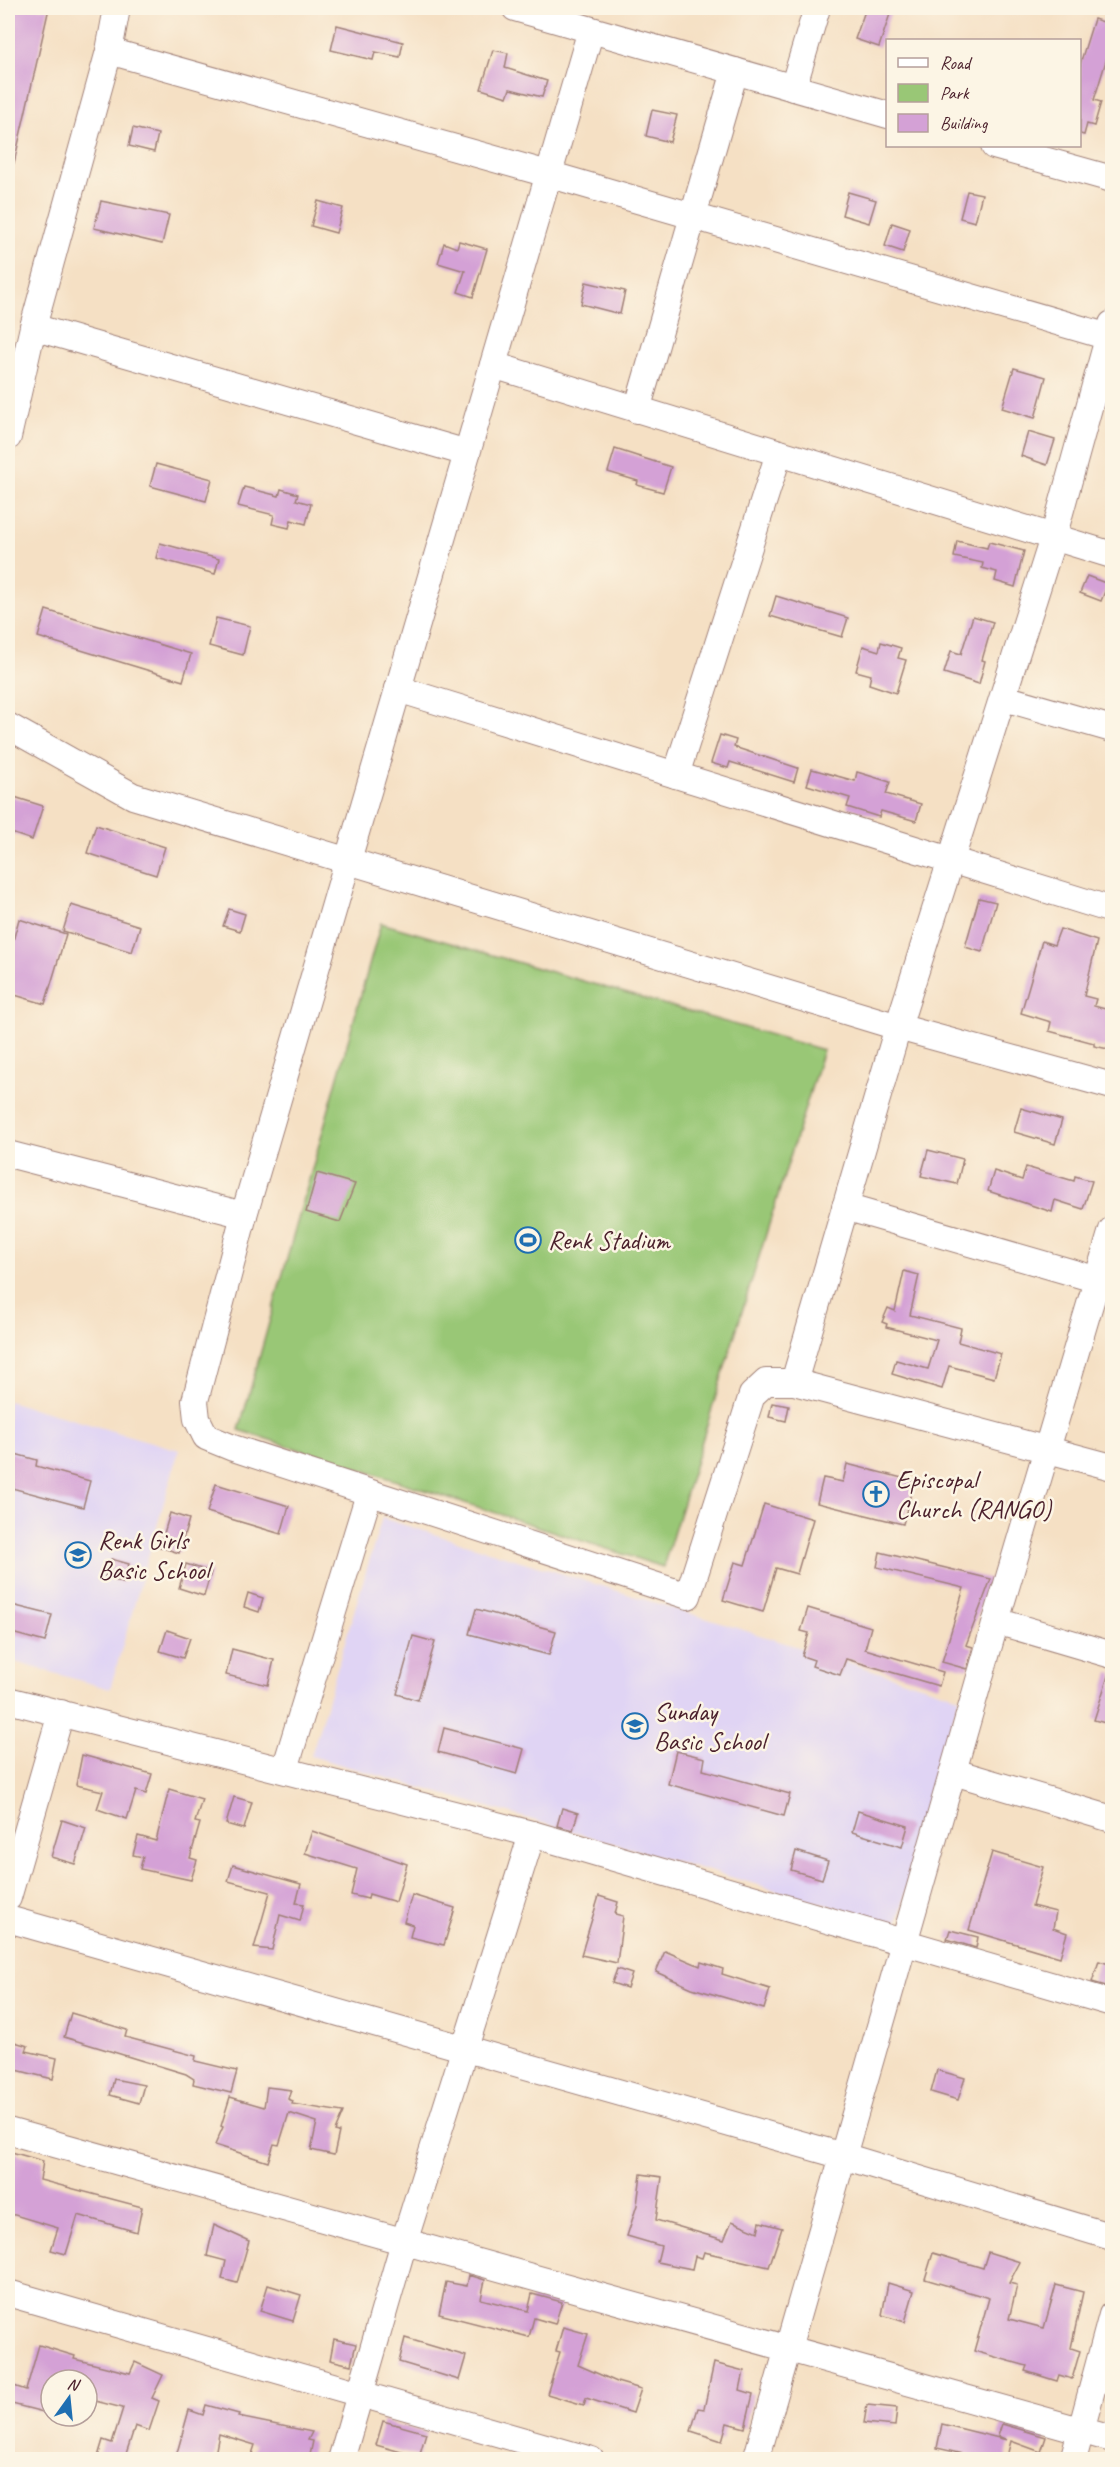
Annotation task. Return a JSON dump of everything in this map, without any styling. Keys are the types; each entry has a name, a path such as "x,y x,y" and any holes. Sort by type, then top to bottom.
{"street":[{"path":"8,437 33,327 110,51 117,8"},
{"path":"793,88 817,8"},
{"path":"527,9 591,30 886,114"},
{"path":"591,30 244,1215 195,1401 197,1419 206,1437 369,1494 688,1596 752,1395 766,1382 794,1382 1113,1467"},
{"path":"110,51 694,216 1109,345 1004,698 898,1027 794,1382"},
{"path":"637,410 735,71"},
{"path":"998,147 1113,179"},
{"path":"33,327 467,453"},
{"path":"493,365 1113,555"},
{"path":"676,775 779,453"},
{"path":"398,688 1113,910"},
{"path":"1004,698 1113,729"},
{"path":"8,726 133,796 898,1027 1113,1086"},
{"path":"8,1154 244,1215"},
{"path":"845,1207 1104,1282"},
{"path":"756,2460 996,1621 1048,1449 1104,1282 1113,1230"},
{"path":"285,1769 369,1494"},
{"path":"996,1621 1113,1654"},
{"path":"8,1700 532,1834 1113,2003"},
{"path":"8,1898 60,1713"},
{"path":"954,1772 1113,1819"},
{"path":"341,2460 404,2242 532,1834"},
{"path":"8,1919 843,2156 1113,2237"},
{"path":"8,2131 1113,2439"},
{"path":"8,2293 591,2460"},
{"path":"1073,2460 1113,2315"}],"shaded area":[{"name":"Renk Girls Basic School","path":"8,1401 179,1450 110,1689 8,1660"},
{"name":"Sunday Basic School","path":"382,1518 959,1697 897,1925 311,1756"}],"green space":[{"name":"Renk Stadium","path":"381,923 823,1050 663,1567 239,1430"}],"building":[{"path":"8,8 49,8 14,163 8,163"},
{"path":"866,8 892,8 879,47 855,39"},
{"path":"1094,19 1113,25 1113,38 1094,100 1101,102 1094,126 1087,124 1084,135 1081,134 1081,61"},
{"path":"337,25 403,42 400,57 375,52 373,60 331,50"},
{"path":"493,50 508,53 505,68 547,81 542,97 510,89 507,97 481,89"},
{"path":"652,110 677,115 670,142 646,136"},
{"path":"133,128 158,134 154,152 129,146"},
{"path":"967,191 982,194 975,222 960,218"},
{"path":"848,192 876,200 869,223 842,215"},
{"path":"101,201 169,215 162,244 94,228"},
{"path":"318,201 343,208 336,233 311,226"},
{"path":"892,223 910,229 903,252 885,246"},
{"path":"459,241 487,249 473,297 458,292 465,271 438,263 444,243 457,248"},
{"path":"586,282 625,291 620,314 581,304"},
{"path":"1014,368 1046,377 1035,418 1002,408"},
{"path":"1028,432 1055,440 1047,465 1021,456"},
{"path":"615,449 671,467 663,492 637,485 638,481 608,472"},
{"path":"156,464 212,479 206,501 150,486"},
{"path":"244,487 279,496 281,489 298,494 296,500 311,504 306,524 291,520 289,528 272,524 274,515 238,506"},
{"path":"957,541 987,548 989,542 1024,551 1015,587 995,581 997,572 982,568 983,563 954,557"},
{"path":"160,543 219,559 215,574 156,558"},
{"path":"1087,576 1108,584 1101,601 1080,593"},
{"path":"776,596 848,618 842,637 770,616"},
{"path":"46,610 191,654 183,681 38,637"},
{"path":"973,616 993,622 982,660 985,661 979,684 944,673 951,651 961,654"},
{"path":"216,618 250,626 243,655 209,646"},
{"path":"881,642 901,648 898,658 906,660 896,693 869,684 871,675 856,671 863,646 879,651"},
{"path":"720,735 736,740 734,747 798,768 794,782 730,762 728,768 711,763"},
{"path":"812,769 855,781 857,772 890,782 886,794 921,804 916,821 881,811 879,817 847,807 850,798 807,785"},
{"path":"8,795 43,806 32,840 8,832"},
{"path":"96,825 165,847 156,875 87,853"},
{"path":"979,898 996,902 982,952 965,947"},
{"path":"71,905 140,926 132,952 63,931"},
{"path":"229,909 245,914 240,931 223,926"},
{"path":"19,919 66,934 45,1004 8,993 8,959"},
{"path":"1060,929 1097,941 1084,996 1096,999 1094,1006 1113,1011 1113,1050 1049,1031 1051,1022 1021,1013 1042,941 1054,945"},
{"path":"1021,1108 1062,1120 1055,1144 1014,1132"},
{"path":"928,1150 963,1159 957,1184 921,1176"},
{"path":"1026,1167 1074,1181 1075,1176 1092,1181 1083,1209 1055,1200 1052,1212 988,1191 994,1171 1022,1180"},
{"path":"317,1173 355,1184 340,1222 306,1212"},
{"path":"904,1271 919,1275 910,1315 961,1328 958,1342 1001,1354 994,1378 949,1366 942,1389 892,1374 896,1360 928,1369 937,1340 886,1327 887,1324 882,1322 888,1308 895,1311"},
{"path":"772,1403 789,1406 786,1421 769,1417"},
{"path":"8,1452 37,1460 36,1466 90,1481 83,1507 8,1487"},
{"name":"Episcopal Church (RANGO)","path":"847,1464 914,1481 903,1524 817,1503 823,1478 843,1482"},
{"path":"216,1484 289,1506 281,1534 207,1512"},
{"path":"764,1504 813,1519 797,1574 776,1568 763,1612 723,1600 735,1562 745,1565"},
{"path":"170,1513 189,1519 179,1553 160,1547"},
{"path":"880,1552 991,1579 966,1645 973,1647 967,1669 942,1662 964,1588 877,1567"},
{"path":"111,1559 129,1564 123,1583 105,1577"},
{"path":"186,1564 211,1572 204,1596 179,1588"},
{"path":"248,1593 263,1598 259,1612 244,1607"},
{"path":"8,1604 52,1615 45,1642 8,1632"},
{"path":"808,1608 871,1627 865,1649 943,1672 939,1686 846,1659 840,1675 812,1666 814,1660 802,1656 809,1633 801,1631"},
{"path":"476,1609 556,1631 549,1655 469,1634"},
{"path":"167,1630 190,1638 183,1658 160,1651"},
{"path":"413,1636 435,1642 418,1700 397,1694"},
{"path":"232,1649 274,1660 268,1685 226,1675"},
{"path":"1109,1673 1113,1674 1113,1725 1094,1720"},
{"path":"444,1728 524,1749 517,1774 438,1752"},
{"path":"676,1751 705,1758 703,1770 790,1794 784,1816 668,1784"},
{"path":"82,1755 152,1774 146,1794 136,1791 127,1819 97,1809 103,1791 76,1785"},
{"path":"169,1789 202,1799 195,1822 200,1823 190,1858 197,1860 191,1880 140,1869 143,1857 133,1855 138,1836 156,1841"},
{"path":"234,1797 252,1802 244,1829 226,1824"},
{"path":"562,1808 578,1813 573,1830 557,1826"},
{"path":"858,1811 908,1826 902,1847 852,1832"},
{"path":"62,1820 86,1828 75,1864 51,1857"},
{"path":"312,1831 407,1864 396,1902 369,1894 368,1899 351,1895 357,1869 305,1853"},
{"path":"796,1851 828,1861 822,1879 791,1870"},
{"path":"992,1852 1043,1867 1032,1906 1056,1912 1053,1928 1067,1933 1060,1957 969,1930"},
{"path":"233,1865 301,1884 296,1903 304,1904 300,1921 280,1915 272,1950 254,1948 270,1892 228,1881"},
{"path":"412,1895 455,1908 444,1945 410,1937 413,1925 404,1922"},
{"path":"599,1896 618,1902 615,1914 623,1916 617,1963 581,1955"},
{"path":"950,1930 978,1937 976,1948 947,1939"},
{"path":"665,1951 700,1966 701,1962 723,1969 722,1974 770,1989 764,2009 692,1988 656,1972"},
{"path":"1099,1961 1113,1965 1113,1988 1092,1982"},
{"path":"617,1969 632,1974 627,1988 612,1983"},
{"path":"71,2013 127,2030 125,2037 196,2056 195,2061 237,2071 231,2093 193,2084 194,2079 186,2074 64,2037"},
{"path":"8,2040 28,2046 26,2051 57,2058 53,2079 8,2068"},
{"path":"937,2070 965,2078 958,2100 931,2092"},
{"path":"114,2079 144,2085 139,2103 110,2095"},
{"path":"267,2087 291,2090 288,2099 293,2101 292,2104 343,2112 335,2131 339,2132 334,2155 311,2150 317,2122 289,2113 279,2145 274,2144 268,2162 215,2145 223,2127 221,2126 230,2097 264,2107"},
{"path":"8,2151 43,2161 40,2180 142,2207 137,2232 78,2215 66,2254 51,2250 58,2228 8,2213"},
{"path":"641,2174 662,2177 656,2220 724,2240 732,2221 758,2232 760,2222 782,2228 769,2267 704,2252 702,2258 695,2256 692,2269 657,2262 661,2246 627,2236 637,2205"},
{"path":"214,2225 249,2241 237,2283 222,2279 226,2261 207,2256"},
{"path":"988,2252 1020,2262 1009,2283 1017,2285 1009,2319 1044,2328 1056,2285 1083,2292 1071,2348 1080,2351 1072,2379 1059,2375 1057,2381 1025,2371 1027,2366 974,2351 989,2298 925,2279 933,2253 983,2268"},
{"path":"469,2275 485,2280 481,2299 528,2311 532,2294 562,2302 555,2324 534,2318 529,2337 439,2314 446,2282 467,2286"},
{"path":"888,2283 914,2291 905,2322 882,2315"},
{"path":"268,2285 301,2295 293,2321 260,2311"},
{"path":"563,2327 588,2334 578,2365 617,2382 641,2389 633,2413 586,2398 584,2405 547,2394 560,2352 556,2351"},
{"path":"405,2338 466,2356 459,2380 399,2362"},
{"path":"334,2339 356,2344 351,2365 330,2360"},
{"path":"39,2345 75,2356 74,2359 130,2373 135,2362 163,2375 152,2398 159,2401 149,2431 135,2426 124,2460 97,2460 103,2440 112,2443 123,2408 99,2402 99,2368 39,2368 39,2411 8,2403 8,2384 26,2390"},
{"path":"714,2363 744,2371 740,2390 753,2394 745,2428 727,2423 722,2441 691,2431 698,2408 704,2409"},
{"path":"206,2405 239,2414 238,2417 312,2432 308,2440 313,2441 309,2460 250,2460 255,2445 219,2434 214,2460 175,2460 189,2410 203,2415"},
{"path":"867,2405 897,2408 895,2426 864,2423"},
{"path":"383,2421 426,2433 419,2457 376,2445"},
{"path":"942,2424 1007,2440 998,2436 1002,2424 1046,2437 1041,2452 1011,2441 1006,2460 972,2460 972,2456 937,2448"}],"place":[{"name":"Renk Stadium","path":"528,1240"},
{"name":"Episcopal Church (RANGO)","path":"876,1494"},
{"name":"Renk Girls Basic School","path":"78,1555"},
{"name":"Sunday Basic School","path":"635,1726"}]}
